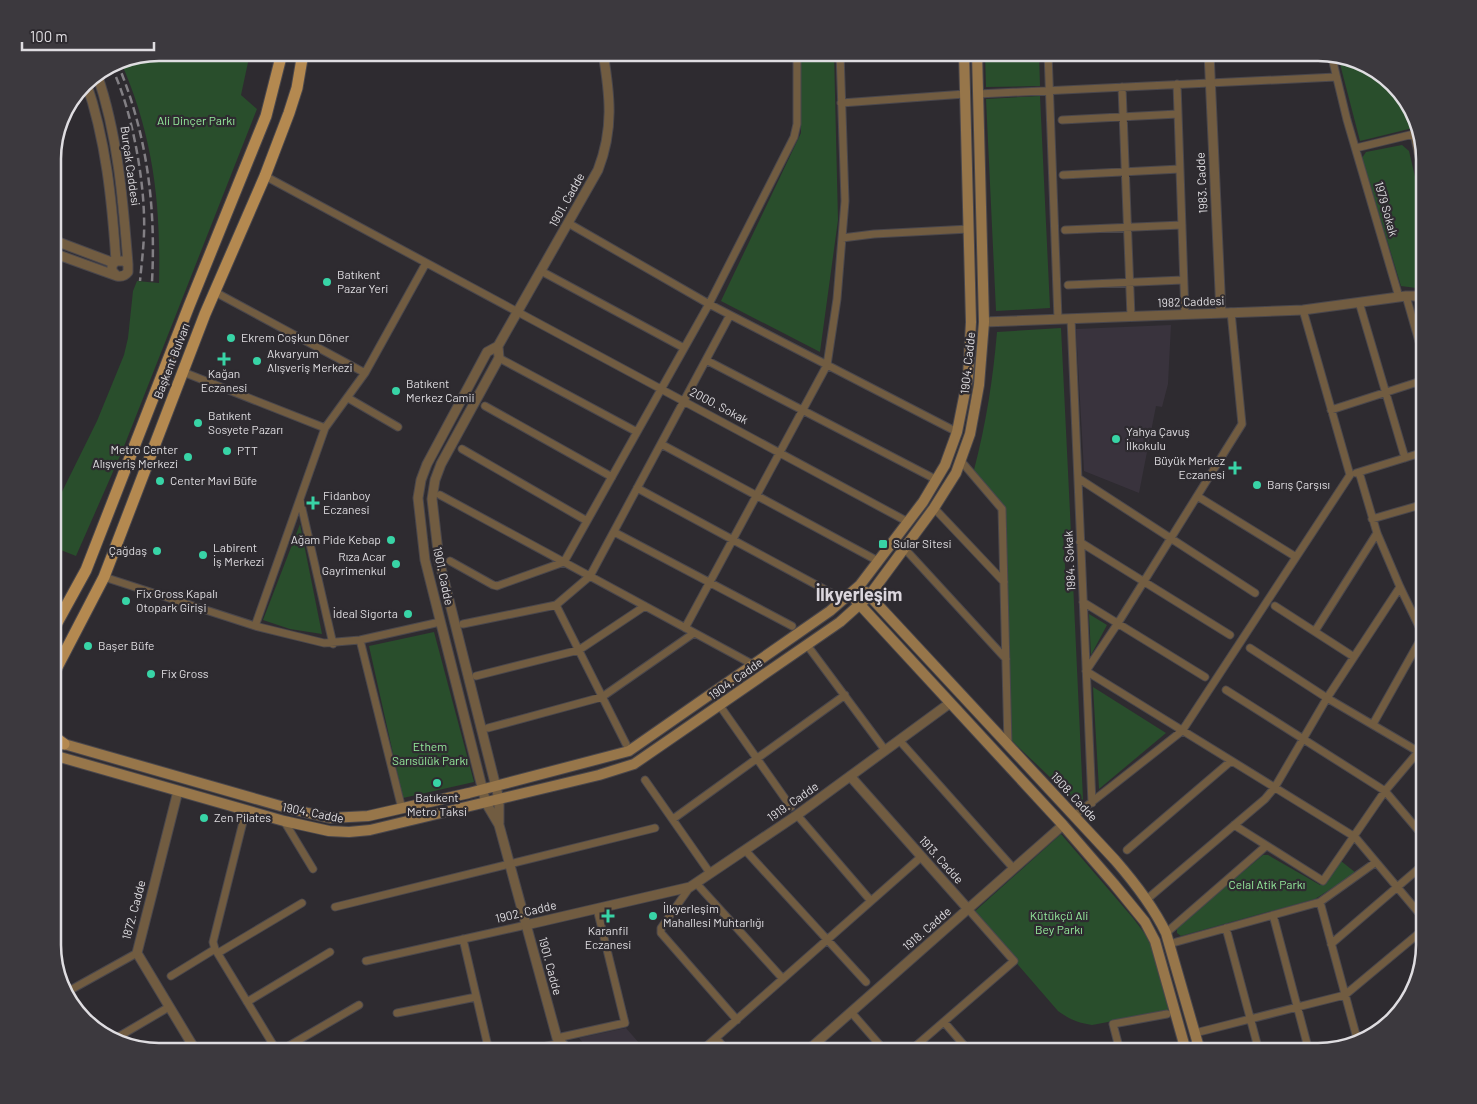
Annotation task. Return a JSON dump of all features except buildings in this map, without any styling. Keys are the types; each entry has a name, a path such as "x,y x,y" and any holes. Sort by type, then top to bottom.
{"main road":[{"name":"Başkent Bulvarı","path":"61,615 86,570 192,298 266,116 280,61"},
{"name":"Başkent Bulvarı","path":"61,660 104,577 214,292 265,176 289,113 302,61"},
{"name":"1904. Cadde","path":"61,743 291,809 330,818 368,816 496,786 629,751 830,611 860,585 908,522 947,460 957,432 968,377 971,322 964,61"},
{"name":"1904. Cadde","path":"61,757 284,821 329,831 370,830 599,775 634,764 840,622 870,596 934,508 956,474 976,405 982,363 984,322 977,61"},
{"path":"971,322 984,322"},
{"name":"1908. Cadde","path":"860,585 1115,860 1146,900 1159,918 1166,933 1198,1043"},
{"path":"850,594 1063,825 1145,922 1155,941 1183,1043"},
{"path":"1063,825 1074,816"}],"street":[{"name":"1901. Cadde","path":"560,1041 499,825 486,802 482,789 425,560 419,512 419,486 426,464 488,352 498,346 598,170 608,138 609,103 604,61"},
{"path":"450,561 497,586 564,562 709,304 794,137 797,124 797,61"},
{"path":"685,628 827,365 837,299 844,201 840,61"},
{"path":"1048,61 1058,320"},
{"name":"1983. Cadde","path":"1209,61 1221,313"},
{"name":"1979 Sokak","path":"1333,62 1356,148 1416,335"},
{"path":"978,94 1336,77"},
{"name":"Burçak Caddesi","path":"99,82 109,116 119,168 128,264"},
{"path":"1177,84 1185,314"},
{"path":"1122,87 1131,316"},
{"name":"Burçak Caddesi","path":"89,92 108,174 113,211 115,262"},
{"path":"841,103 965,94"},
{"path":"1062,120 1178,114"},
{"path":"1356,148 1412,134"},
{"path":"1063,175 1180,169"},
{"name":"2000. Sokak","path":"265,176 908,522"},
{"path":"568,223 709,304 957,432"},
{"path":"1065,230 1182,225"},
{"path":"842,238 874,234 969,229"},
{"path":"61,243 115,262 121,260 128,264 129,269 127,274 117,276 61,256"},
{"path":"115,262 112,271 117,276"},
{"path":"255,626 325,428 365,373 426,263"},
{"path":"541,271 684,348"},
{"path":"1068,285 1183,280"},
{"path":"214,292 365,373"},
{"name":"1982 Caddesi","path":"984,322 1303,310 1403,296 1416,296"},
{"path":"1359,302 1405,458"},
{"path":"1303,310 1350,475"},
{"path":"1232,312 1242,423 1118,624 1086,671 1355,837 1416,909"},
{"path":"463,624 556,605 590,576 730,315"},
{"name":"1984. Sokak","path":"1071,319 1092,803"},
{"path":"498,346 499,358 637,432"},
{"name":"1901. Cadde","path":"499,358 441,464 435,480 432,499 440,567 496,786 499,800 499,825"},
{"path":"706,360 936,480"},
{"path":"183,372 325,428"},
{"path":"1331,410 1416,382"},
{"path":"348,398 398,427"},
{"path":"486,406 612,477"},
{"path":"661,444 878,562"},
{"path":"462,448 587,521"},
{"path":"1074,816 1182,731 1350,475 1416,455"},
{"path":"961,461 1002,509 1008,745"},
{"path":"1358,472 1377,533 1400,587 1416,618"},
{"path":"1078,478 1255,593"},
{"path":"637,488 835,595"},
{"path":"440,495 752,664"},
{"path":"1197,496 1296,557"},
{"path":"300,499 333,644"},
{"path":"1372,519 1416,506"},
{"path":"934,508 1004,582"},
{"path":"614,532 792,626"},
{"path":"1315,631 1377,533"},
{"path":"1080,542 1230,635"},
{"path":"905,549 1006,659"},
{"path":"104,577 255,626 317,642 333,644 360,640 440,622"},
{"path":"1146,900 1265,799 1274,788 1327,698 1400,587"},
{"path":"1083,602 1205,677"},
{"path":"556,605 626,744"},
{"path":"476,676 579,650 645,606"},
{"path":"1275,606 1354,657"},
{"path":"488,728 602,697 694,633"},
{"path":"360,640 402,809"},
{"path":"807,645 885,750"},
{"path":"1374,724 1416,645"},
{"path":"1250,648 1327,698 1416,750"},
{"path":"1226,690 1385,791 1416,828"},
{"path":"673,820 845,695"},
{"name":"1919. Cadde","path":"737,1020 660,930 693,885 796,815 950,703"},
{"path":"720,706 790,807"},
{"path":"900,740 1014,869"},
{"path":"1234,825 1323,881 1385,791 1416,755"},
{"path":"1127,850 1231,761"},
{"name":"1913. Cadde","path":"850,776 1014,961 944,1022"},
{"path":"645,780 710,873"},
{"name":"1872. Cadde","path":"178,791 137,953 191,1043"},
{"path":"246,810 213,940 217,951 273,1043"},
{"path":"796,815 871,901"},
{"path":"284,821 313,869"},
{"name":"1918. Cadde","path":"816,1043 1063,825"},
{"path":"335,907 655,828"},
{"path":"1166,933 1266,846"},
{"path":"745,850 866,982"},
{"path":"711,1043 921,857"},
{"path":"1169,944 1320,902 1376,862"},
{"path":"1332,944 1416,871"},
{"path":"693,885 783,979"},
{"name":"1902. Cadde","path":"366,961 597,909 693,885"},
{"path":"1320,902 1356,1035"},
{"path":"171,976 302,903"},
{"path":"553,1043 625,1022 597,909"},
{"path":"1273,915 1307,1043"},
{"path":"1226,928 1257,1043"},
{"path":"1196,1034 1345,995 1416,936"},
{"path":"462,939 487,1043"},
{"path":"248,1002 330,952"},
{"path":"72,989 137,953"},
{"path":"397,1013 476,997"},
{"path":"294,1043 359,1005"},
{"path":"121,1035 169,1007"},
{"path":"851,1012 878,1043"},
{"path":"1118,1043 1113,1024 1167,1014"},
{"path":"920,1043 944,1022 962,1043"},
{"path":"716,1038 720,1043"}],"shaded area":[{"name":"Yahya Çavuş İlkokulu","path":"1171,325 1168,384 1162,407 1156,406 1139,493 1084,471 1076,329"},
{"path":"626,1028 639,1043 583,1043 579,1038"}],"green space":[{"name":"Ali Dinçer Parkı","path":"153,61 248,61 241,95 257,109 123,449 76,556 61,550 61,494 97,421 124,355 128,338 133,291 137,281 159,283 158,225 153,169 140,115 123,68 140,63"},
{"path":"801,61 834,61 838,220 820,352 721,301 801,133"},
{"path":"985,61 1039,61 1040,86 986,87"},
{"path":"1340,64 1367,74 1387,90 1406,116 1411,128 1360,141"},
{"path":"1040,96 1050,308 996,311 986,99"},
{"path":"1402,145 1409,151 1416,181 1416,288 1401,286 1362,158 1366,152"},
{"path":"1061,328 1071,533 1063,533 1066,582 1073,582 1083,799 1077,803 1009,738 1004,509 974,470 988,401 997,332"},
{"path":"300,524 322,634 290,629 263,620"},
{"path":"1089,614 1107,625 1091,655"},
{"name":"Ethem Sarısülük Parkı","path":"434,632 474,782 403,798 369,646"},
{"path":"1093,687 1166,733 1099,789"},
{"name":"Kütükçü Ali Bey Parkı","path":"1061,834 1145,934 1154,950 1172,1010 1092,1025 1070,1018 1058,1011 973,913"},
{"name":"Celal Atik Parkı","path":"1263,855 1268,855 1320,885 1326,883 1341,861 1356,873 1315,899 1181,936 1177,933 1177,927"}],"railway":[{"path":"120,70 136,116 147,170 151,197 152,282"},
{"path":"116,77 132,127 141,182 144,232 140,281"}],"place":[{"name":"Batıkent Pazar Yeri","path":"327,282"},
{"name":"Ekrem Coşkun Döner","path":"231,338"},
{"name":"Kağan Eczanesi","path":"224,359"},
{"name":"Akvaryum Alışveriş Merkezi","path":"257,361"},
{"name":"Batıkent Merkez Camii","path":"396,391"},
{"name":"Batıkent Sosyete Pazarı","path":"198,423"},
{"name":"Yahya Çavuş İlkokulu","path":"1116,439"},
{"name":"PTT","path":"227,451"},
{"name":"Metro Center Alışveriş Merkezi","path":"188,457"},
{"name":"Büyük Merkez Eczanesi","path":"1235,468"},
{"name":"Center Mavi Büfe","path":"160,481"},
{"name":"Barış Çarşısı","path":"1257,485"},
{"name":"Fidanboy Eczanesi","path":"313,503"},
{"name":"Ağam Pide Kebap","path":"391,540"},
{"name":"Sular Sitesi","path":"883,544"},
{"name":"Çağdaş","path":"157,551"},
{"name":"Labirent İş Merkezi","path":"203,555"},
{"name":"Rıza Acar Gayrimenkul","path":"396,564"},
{"name":"Fix Gross Kapalı Otopark Girişi","path":"126,601"},
{"name":"İdeal Sigorta","path":"408,614"},
{"name":"Başer Büfe","path":"88,646"},
{"name":"Fix Gross","path":"151,674"},
{"name":"Batıkent Metro Taksi","path":"437,783"},
{"name":"Zen Pilates","path":"204,818"},
{"name":"Karanfil Eczanesi","path":"608,916"},
{"name":"İlkyerleşim Mahallesi Muhtarlığı","path":"653,916"}],"district":[{"name":"İlkyerleşim","path":"859,595"}]}
